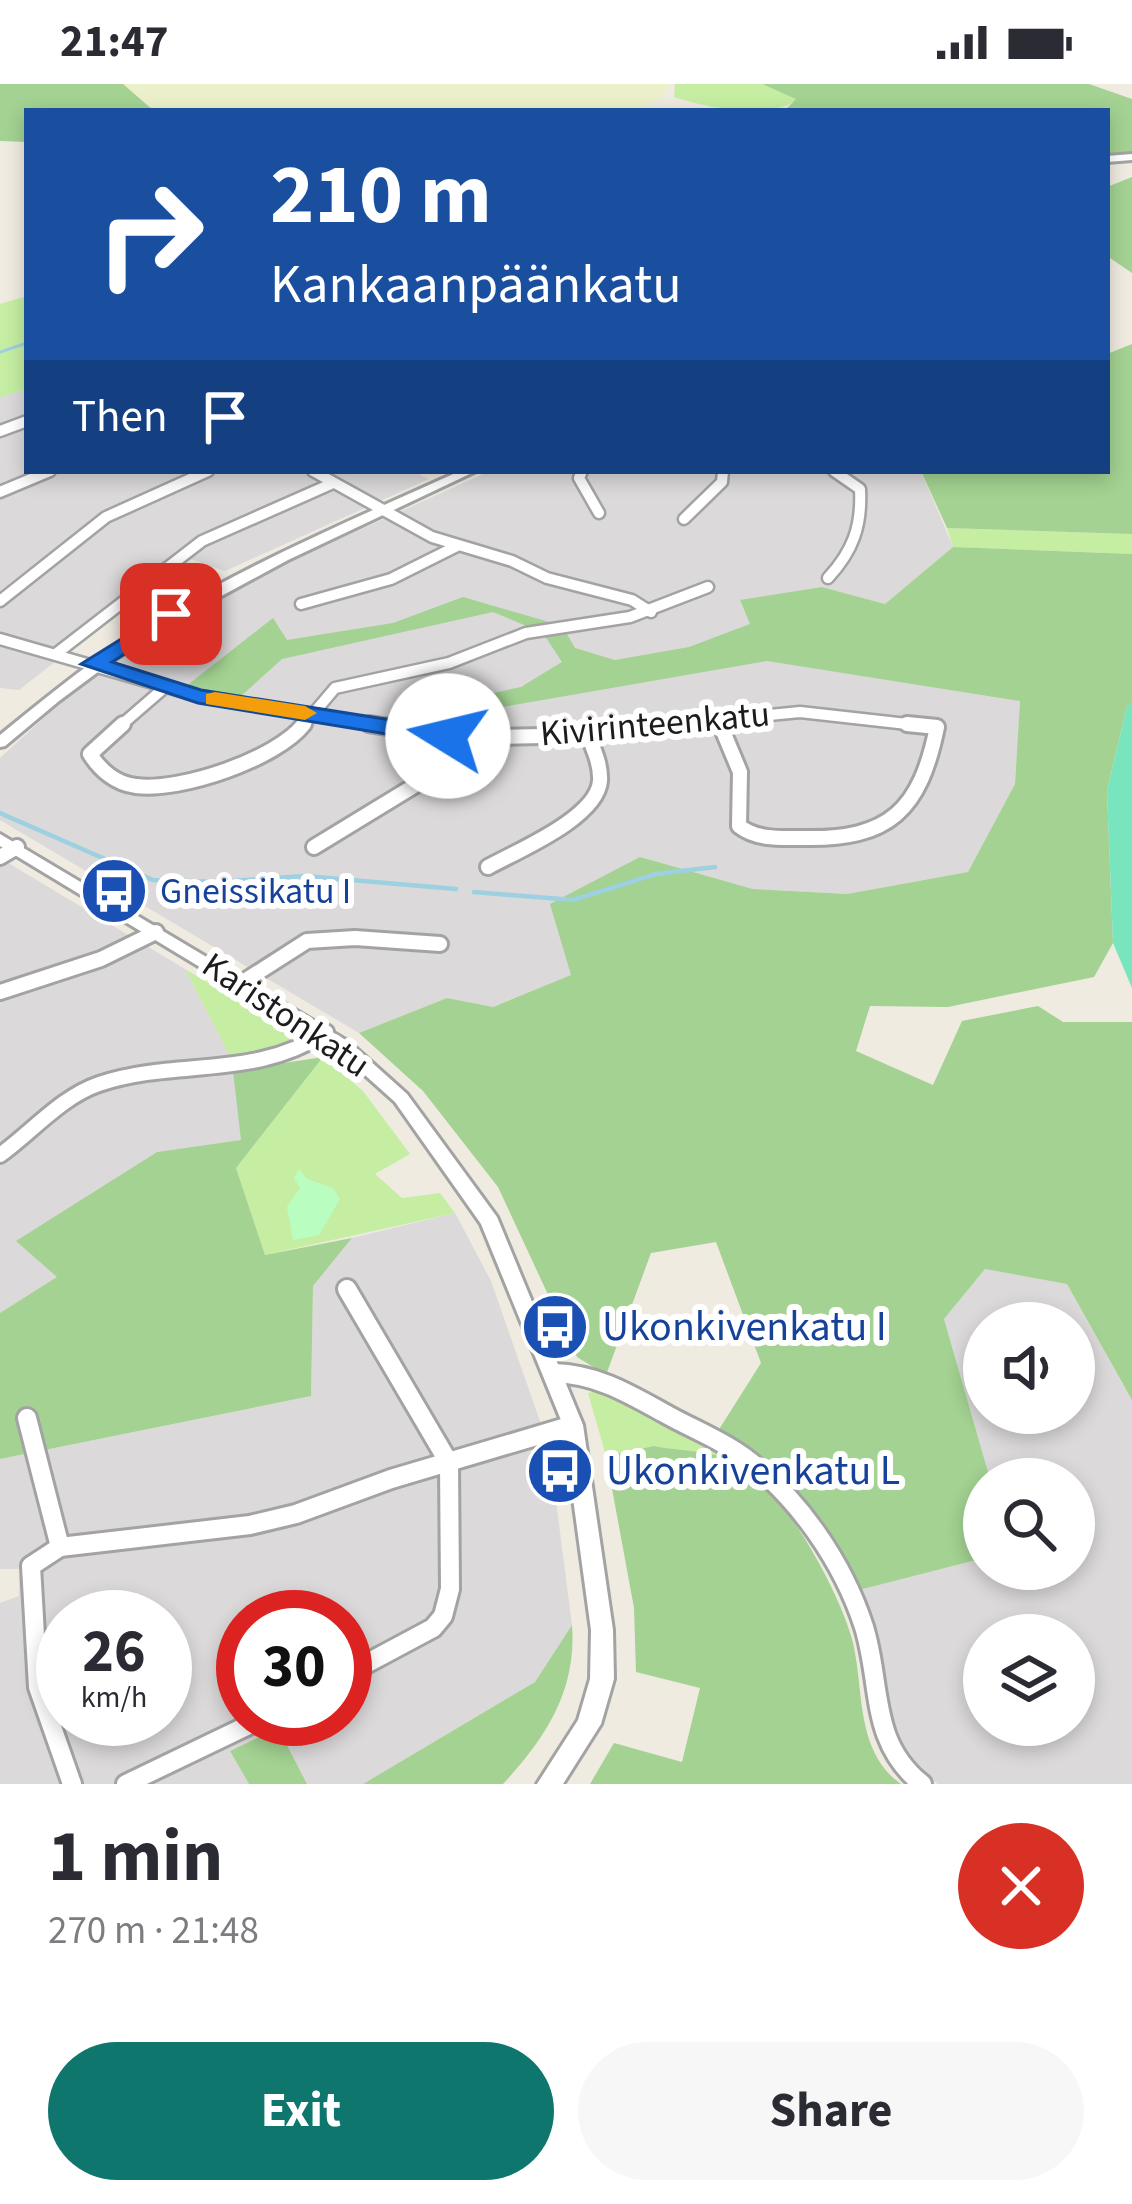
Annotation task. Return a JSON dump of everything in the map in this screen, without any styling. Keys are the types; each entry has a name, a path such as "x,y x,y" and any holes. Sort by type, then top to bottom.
{"street":[{"path":"0,491 42,474"},
{"path":"0,601 106,517 201,474"},
{"path":"317,474 457,546 512,561 547,578 632,600 651,611"},
{"path":"0,743 93,664 246,572 463,474"},
{"path":"581,474 599,513"},
{"path":"684,519 722,482 723,474"},
{"path":"828,578 856,543 863,517 860,489 838,474"},
{"path":"57,653 202,541 331,484"},
{"path":"301,604 391,579 457,546"},
{"path":"164,688 90,754 98,767 137,787 223,768 289,741 321,697 335,688 449,663 526,633 651,611 708,587"},
{"name":"Kivirinteenkatu","path":"0,638 164,688 458,738 588,735 800,712 937,727 929,775 895,822 860,836 811,839 756,834 740,827 736,820 740,771 718,721"},
{"path":"488,867 587,808 600,788 588,735"},
{"path":"314,848 335,830 450,764 458,738"},
{"path":"0,857 9,843"},
{"name":"Karistonkatu","path":"9,843 326,1032 400,1098 490,1222 573,1425 602,1630 602,1678 590,1724 550,1784"},
{"path":"0,992 101,959 156,932"},
{"path":"243,982 307,941 355,938 440,944"},
{"path":"0,1155 58,1106 99,1084 290,1055 326,1032"},
{"path":"347,1288 449,1463 450,1589 443,1616 419,1637 372,1661"},
{"path":"554,1373 591,1375 743,1456 773,1482 852,1597 865,1630 881,1732 893,1759 922,1784"},
{"path":"27,1418 60,1547"},
{"path":"72,1784 38,1687 31,1566 60,1547 250,1525 573,1425"},
{"path":"126,1784 216,1741"}],"shaded area":[{"path":"24,390 24,474 418,474 429,479 225,571 188,558 19,690 0,688 0,397"},
{"path":"483,474 922,474 953,547 885,604 822,587 740,601 768,661 1020,700 1015,784 968,872 847,894 753,889 640,857 572,975 492,1007 447,998 359,1033 0,820 0,758 86,679 235,586"},
{"path":"0,858 185,969 232,1060 242,1140 157,1152 17,1241 58,1277 0,1313"},
{"path":"455,1213 491,1281 549,1447 572,1625 535,1682 363,1784 307,1784 287,1746 372,1746 372,1590 216,1590 216,1746 240,1746 230,1751 249,1784 0,1784 0,1603 19,1596 19,1569 0,1569 0,1459 311,1396 313,1286 352,1238"},
{"path":"985,1269 1067,1284 1077,1302 963,1302 963,1385 944,1319"},
{"path":"1095,1334 1132,1400 1132,1784 938,1784 913,1768 888,1728 875,1628 859,1590 963,1563 963,1590 1095,1590 1095,1458 984,1458 977,1434 1095,1434"}],"green space":[{"path":"0,84 123,84 151,108 24,108 24,142 0,141"},
{"path":"123,84 670,85 660,100 640,108 151,108"},
{"path":"675,84 762,84 797,99 776,108 720,108 674,97"},
{"path":"762,84 1089,84 1132,99 1132,154 1110,156 1110,108 787,108 796,99"},
{"path":"1132,177 1132,273 1110,258 1110,186"},
{"path":"24,297 24,390 0,397 0,304"},
{"path":"1132,344 1132,534 947,528 922,474 1110,474 1110,353"},
{"path":"947,528 1132,534 1132,554 953,547"},
{"path":"953,547 1132,554 1132,703 1127,706 1107,791 1113,943 1094,977 948,1007 870,1006 856,1051 933,1085 962,1021 1038,1006 1063,1022 1132,1022 1132,1400 1095,1334 1095,1302 1077,1302 1067,1284 985,1269 944,1319 963,1385 963,1434 977,1434 984,1458 963,1458 963,1563 859,1590 800,1500 763,1462 718,1431 761,1363 716,1242 651,1253 606,1375 577,1357 498,1187 423,1091 359,1033 447,998 493,1007 571,975 550,904 640,857 753,889 847,894 968,872 1015,784 1020,701 767,661 480,711 472,734 374,719 521,687 562,662 543,633 564,629 575,648 615,660 689,647 750,624 740,600 822,587 885,604"},
{"path":"463,597 549,622 529,627 493,612 282,659 240,697 185,687 273,618 287,640 393,623"},
{"path":"1132,703 1132,988 1113,943 1107,791 1127,706"},
{"path":"185,969 303,1039 272,1054 232,1060"},
{"path":"323,1057 363,1091 410,1154 375,1174 402,1198 440,1193 455,1213 265,1255 236,1168"},
{"path":"323,1057 236,1168 265,1255 352,1238 313,1286 311,1396 0,1459 0,1313 57,1277 16,1241 157,1152 241,1140 233,1071"},
{"path":"299,1169 307,1179 333,1188 340,1199 319,1235 293,1240 287,1207 300,1188 294,1178"},
{"path":"602,1390 736,1462 654,1446 606,1456 588,1393"},
{"path":"654,1446 737,1462 790,1516 822,1568 845,1619 875,1754 901,1784 590,1784 614,1743 682,1762 700,1688 636,1672 634,1608 606,1456"},
{"path":"572,1625 569,1671 556,1712 503,1784 363,1784 535,1682"},
{"path":"240,1746 287,1746 307,1784 249,1784 230,1751"}],"waterway":[{"path":"0,352 24,344"},
{"path":"0,813 153,880 218,882 305,876 456,889"},
{"path":"474,892 573,900 656,874 715,867"}],"slow traffic":[{"path":"215,699 305,713"}],"place":[{"name":"Gneissikatu I","path":"114,891"},
{"name":"Ukonkivenkatu I","path":"555,1327"},
{"name":"Ukonkivenkatu L","path":"560,1471"}],"route":[{"path":"171,614 93,664 198,696 448,736"}]}
